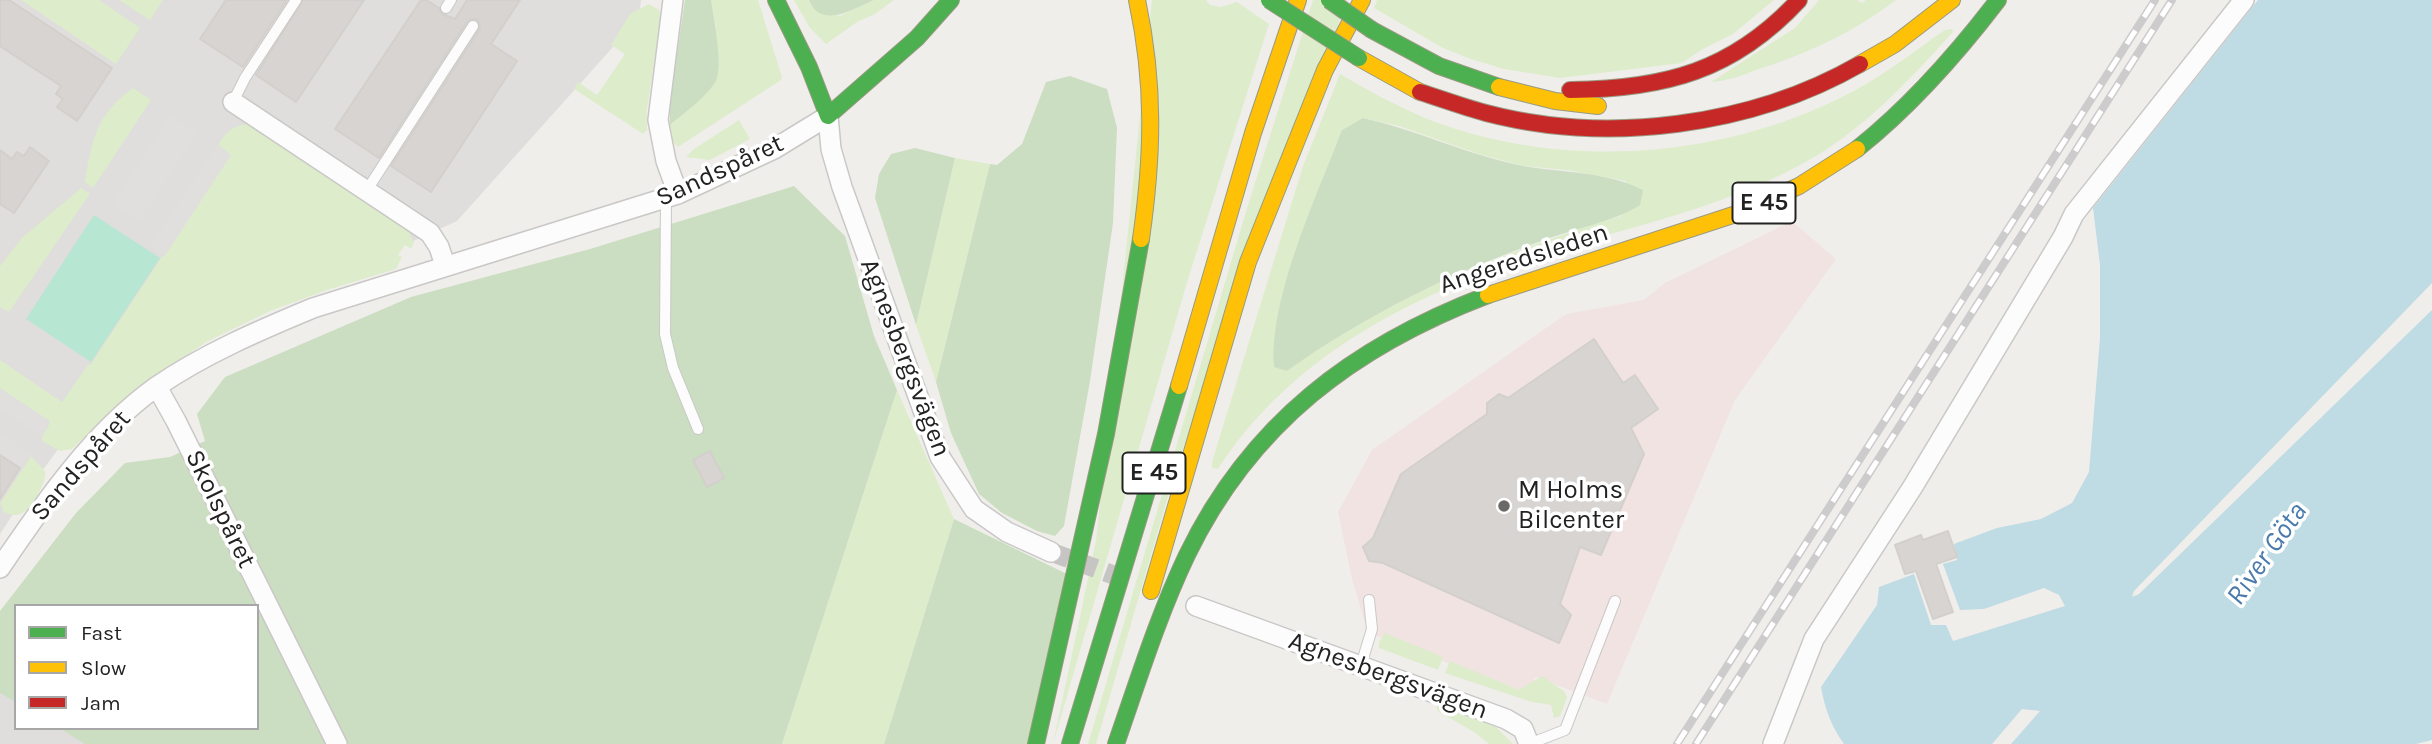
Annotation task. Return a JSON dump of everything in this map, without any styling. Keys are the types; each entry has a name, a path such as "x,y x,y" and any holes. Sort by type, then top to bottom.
{"main road":[{"path":"776,0 809,67 828,116"},
{"name":"Sandspåret","path":"828,116 917,38 951,0"},
{"path":"1036,744 1108,436 1140,244 1149,155 1152,89 1137,0"},
{"path":"1269,0 1359,58 1420,92 1483,114 1562,127 1639,129 1693,124 1769,106 1824,85 1883,53 1920,28 1952,0"},
{"name":"E 45","path":"1070,744 1135,536 1274,68 1298,0"},
{"path":"1329,0 1372,30 1439,66 1499,87 1555,102 1614,107"},
{"path":"1114,744 1135,644 1248,262 1325,70 1362,0"},
{"path":"1499,87 1615,89 1681,77 1716,63 1759,39 1782,20 1799,0"},
{"name":"Angeredsleden","path":"1114,744 1170,590 1221,495 1251,453 1277,424 1337,371 1404,330 1474,299 1693,230 1799,187 1860,147 1894,119 1933,80 1998,0"}],"street":[{"path":"672,196 658,120 673,0"},
{"path":"1773,744 1814,639 1912,488 2063,237 2074,214 2244,0"},
{"path":"233,102 430,233 444,257 445,265"},
{"name":"Sandspåret","path":"0,568 73,467 125,412 157,387 211,356 278,322 313,308 672,196 774,149 828,116"},
{"name":"Agnesbergsvägen","path":"828,116 831,149 842,187 940,457 974,509 1007,532 1051,551"},
{"name":"Skolspåret","path":"157,387 337,744"},
{"name":"Agnesbergsvägen","path":"1196,607 1506,719 1522,729 1529,744"}],"lane":[{"path":"233,102 245,78 296,0"},
{"path":"367,190 473,26"},
{"path":"672,196 665,334 673,368 698,429"},
{"path":"1361,665 1372,629 1369,600"},
{"path":"1529,744 1565,730 1615,601"}],"shaded area":[{"path":"0,0 641,0 639,18 457,221 155,359 91,405 36,479 0,534"},
{"path":"171,115 198,133 139,222 112,204"},
{"path":"217,145 231,155 164,257 149,247"},
{"path":"1792,221 1836,259 1735,400 1607,704 1535,677 1528,693 1368,633 1352,579 1338,512 1372,450 1566,314 1644,300 1665,283"},
{"path":"0,388 50,421 41,436 0,409"},
{"path":"0,433 30,454 21,467 0,453"},
{"path":"0,652 14,662 14,730 117,730 138,744 0,744"}],"green space":[{"path":"21,0 99,0 140,28 116,64"},
{"path":"119,0 163,0 150,20"},
{"path":"685,0 711,0 717,39 718,71 709,91 670,125 670,101"},
{"path":"711,0 758,0 782,77 678,147 673,142 670,125 690,109 717,76 716,28"},
{"path":"794,0 809,0 811,5 840,16 874,0 894,0 826,44 810,28"},
{"path":"809,0 874,0 848,12 830,16 814,9"},
{"path":"1152,0 1206,0 1210,5 1221,7 1237,2 1269,24 1188,279 1053,744 1096,541"},
{"path":"1313,0 1347,0 1178,462 1096,744 1088,744 1248,205"},
{"path":"1377,0 1774,0 1733,34 1682,63 1560,78 1504,69 1443,48 1374,8"},
{"path":"1819,0 1857,0 1862,3 1866,0 1896,0 1864,22 1813,49 1741,75 1711,82 1795,28"},
{"path":"649,4 659,10 661,17 647,109 647,130 643,134 574,89 578,82 597,95 625,54 611,45 630,14"},
{"path":"1952,29 1953,32 1889,99 1854,129 1816,156 1785,173 1719,201 1499,268 1406,307 1321,360 1283,392 1248,428 1218,469 1212,468 1303,166 1340,74 1423,117 1484,137 1535,147 1639,151 1741,135 1791,119 1866,84 1945,30","holes":["1364,118 1399,126 1523,166 1567,170 1626,181 1621,216 1533,245 1406,299 1325,345 1287,371 1342,130"]},
{"path":"1070,76 1107,89 1117,128 1113,223 1090,381 1064,526 1055,536 1037,531 1002,513 979,494 951,433 936,382 990,164 997,165 1022,144 1046,82"},
{"path":"133,88 151,100 93,188 85,182 98,129 111,108"},
{"path":"1363,118 1523,166 1614,179 1643,190 1640,205 1605,221 1556,236 1477,266 1379,313 1287,371 1274,367 1274,339 1279,310 1308,216 1342,130"},
{"path":"739,120 750,139 710,160 686,157 694,149"},
{"path":"249,124 407,229 414,242 411,249 405,245 398,255 402,257 396,269 270,311 206,342 138,388 72,449 60,451 42,441 50,423 0,389 0,360 62,402 91,364 230,154 218,145 221,140 234,128"},
{"path":"915,148 955,158 916,325 875,198 879,174 891,154"},
{"path":"955,158 990,164 936,382 916,325"},
{"path":"794,186 845,236 874,336 897,390 782,744 85,744 62,730 259,730 259,604 14,604 14,701 0,693 0,611 76,513 125,463 170,457 205,441 197,414 225,377 411,297 590,249"},
{"path":"81,188 89,195 9,312 0,307 0,266 22,238"},
{"path":"94,215 160,258 91,362 26,319"},
{"path":"897,390 954,519 884,744 782,744"},
{"path":"31,456 45,471 42,487 28,509 21,514 2,511 0,504"},
{"path":"954,519 1075,578 1027,744 884,744"},
{"path":"1385,633 1443,657 1438,670 1379,648 1379,642"},
{"path":"1450,661 1519,690 1542,676 1565,692 1567,698 1560,716 1554,718 1551,705 1532,702 1445,673"},
{"path":"1437,704 1496,727 1513,744 1489,744 1439,712"}],"water":[{"name":"River Göta","path":"2258,0 2432,0 2432,283 2134,591 2132,597 2139,594 2432,310 2432,740 2416,744 2011,744 2040,711 2022,709 1992,744 1844,744 1829,717 1821,687 1877,605 1879,587 1914,574 1931,625 1946,625 1953,641 2065,606 2059,595 2044,588 1984,609 1960,610 1943,564 1957,560 1954,544 1997,528 2041,519 2072,503 2089,472 2100,338 2100,265 2093,208"}],"building":[{"path":"0,0 9,0 112,68 77,121 57,107 63,99 56,94 61,86 0,46"},
{"path":"226,0 287,0 243,67 200,39"},
{"path":"303,0 364,0 296,102 256,75"},
{"path":"421,0 426,0 439,8 442,14 455,19 467,0 520,0 491,44 517,61 431,192 391,166 479,30 478,20 467,22 379,158 335,129"},
{"path":"30,147 49,161 14,213 0,204 0,150 12,159 17,152 24,156"},
{"name":"M Holms Bilcenter","path":"1594,339 1623,383 1635,375 1658,409 1631,428 1644,454 1601,555 1580,547 1560,604 1571,615 1559,643 1383,563 1369,561 1363,547 1373,538 1401,474 1487,414 1487,403 1499,394 1508,398"},
{"path":"710,451 724,478 707,487 693,460"},
{"path":"0,455 20,468 0,499"},
{"path":"1948,531 1957,557 1936,564 1953,612 1933,619 1916,571 1905,574 1895,545 1921,535 1923,540"}],"tunnel":[{"path":"1051,552 1130,581"}],"railway":[{"path":"1677,744 2155,0"},
{"path":"1696,744 2172,0"}],"traffic: fast":[{"path":"776,0 809,67 828,116 917,38 951,0"},
{"path":"1269,0 1359,58"},
{"path":"1329,0 1372,30"},
{"path":"1857,149 1932,79 1998,0"},
{"path":"1372,30 1439,66 1499,87"},
{"path":"1036,744 1106,434 1141,239"},
{"path":"1116,744 1167,601 1187,555 1213,508 1242,466 1275,428 1311,395 1351,365 1439,315 1488,295"},
{"path":"1070,744 1179,386"}],"traffic: slow":[{"path":"1137,0 1147,61 1150,120 1148,178 1141,239"},
{"path":"1179,386 1253,133 1298,0"},
{"path":"1151,591 1248,262 1325,70 1362,0"},
{"path":"1860,64 1895,44 1952,0"},
{"path":"1359,58 1420,92"},
{"path":"1499,87 1555,101 1598,106"},
{"path":"1488,295 1736,214 1799,186 1857,149"}],"traffic: jam":[{"path":"1570,90 1637,86 1695,71 1749,44 1799,0"},
{"path":"1420,92 1486,113 1533,123 1581,128 1629,128 1678,124 1773,102 1818,85 1860,64"}],"place":[{"name":"M Holms Bilcenter","path":"1504,506"}]}
